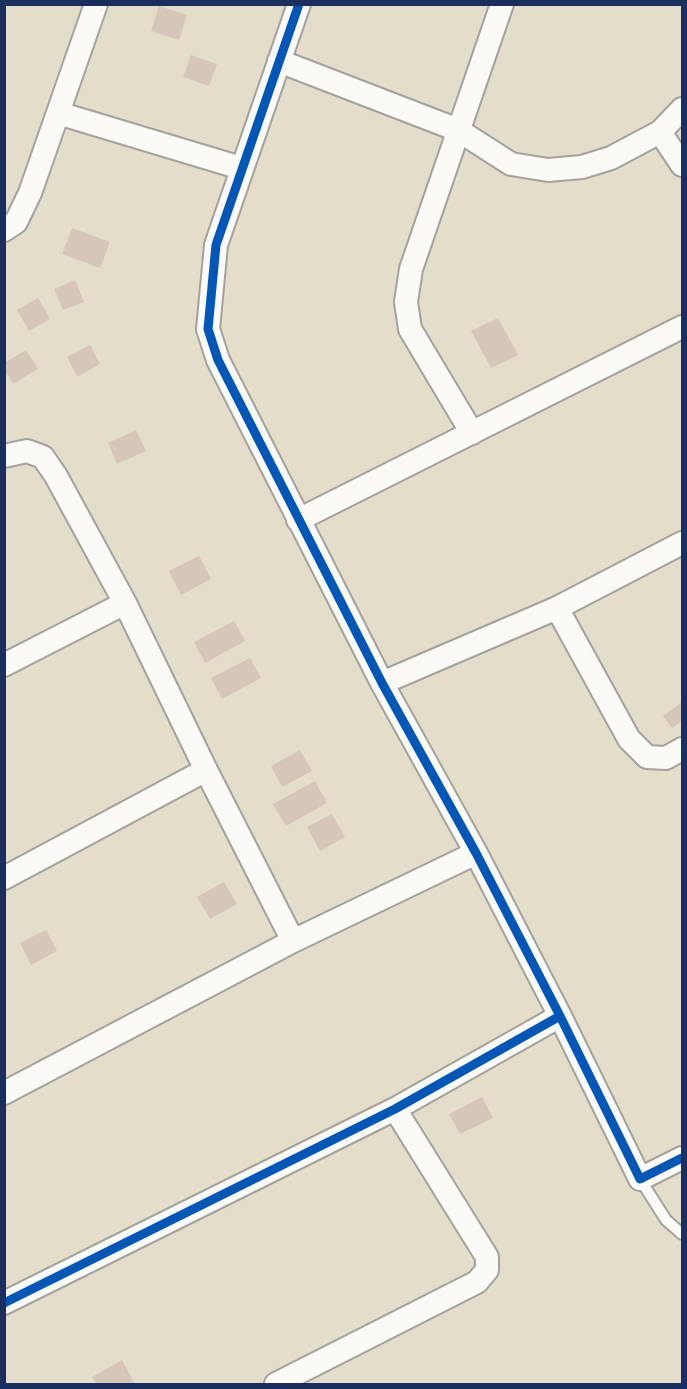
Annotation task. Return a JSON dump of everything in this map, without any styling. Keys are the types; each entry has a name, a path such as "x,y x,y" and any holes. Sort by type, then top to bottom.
{"street":[{"path":"4,230 16,222 30,192 96,4"},
{"path":"299,4 216,245 208,329 218,360 382,683 476,853 560,1016 640,1179 682,1158"},
{"path":"472,433 410,328 406,302 411,269 502,4"},
{"path":"279,61 458,130 511,164 548,170 582,167 611,158 660,132 682,109"},
{"path":"58,112 241,168"},
{"path":"660,132 682,165"},
{"path":"298,520 682,327"},
{"path":"4,456 27,451 43,457 125,603 293,941"},
{"path":"382,683 557,608 682,543"},
{"path":"4,666 125,603"},
{"path":"557,608 629,739 647,757 666,758 682,749"},
{"path":"4,878 206,770"},
{"path":"4,1093 293,941 476,853"},
{"path":"4,1303 395,1109 560,1016"},
{"path":"276,1384 477,1282 487,1270 487,1257 395,1109"}],"lane":[{"path":"640,1179 666,1220 682,1234"}],"building":[{"path":"159,6 187,15 179,40 151,31"},
{"path":"191,55 217,64 209,86 183,77"},
{"path":"72,228 110,242 100,268 62,254"},
{"path":"75,280 84,302 63,310 54,289"},
{"path":"38,298 50,319 29,331 17,310"},
{"path":"498,318 518,355 491,368 471,331"},
{"path":"90,345 100,364 77,377 67,357"},
{"path":"26,350 38,369 13,384 4,369 4,363"},
{"path":"136,430 146,451 117,464 108,443"},
{"path":"199,556 211,579 181,595 169,571"},
{"path":"234,621 245,641 205,663 194,642"},
{"path":"250,658 261,678 222,699 211,678"},
{"path":"682,702 682,721 672,728 663,716"},
{"path":"300,750 312,771 282,787 271,766"},
{"path":"315,781 327,803 286,826 273,804"},
{"path":"332,814 345,837 320,851 307,827"},
{"path":"224,882 237,904 210,919 197,897"},
{"path":"46,930 57,951 31,965 20,943"},
{"path":"482,1097 493,1118 460,1134 449,1114"},
{"path":"122,1360 135,1384 96,1384 92,1377"}],"cycle path":[{"path":"299,4 216,245 208,329 218,360 382,683 476,853 560,1016 640,1179 682,1158"},
{"path":"4,1303 395,1109 560,1016"}]}
